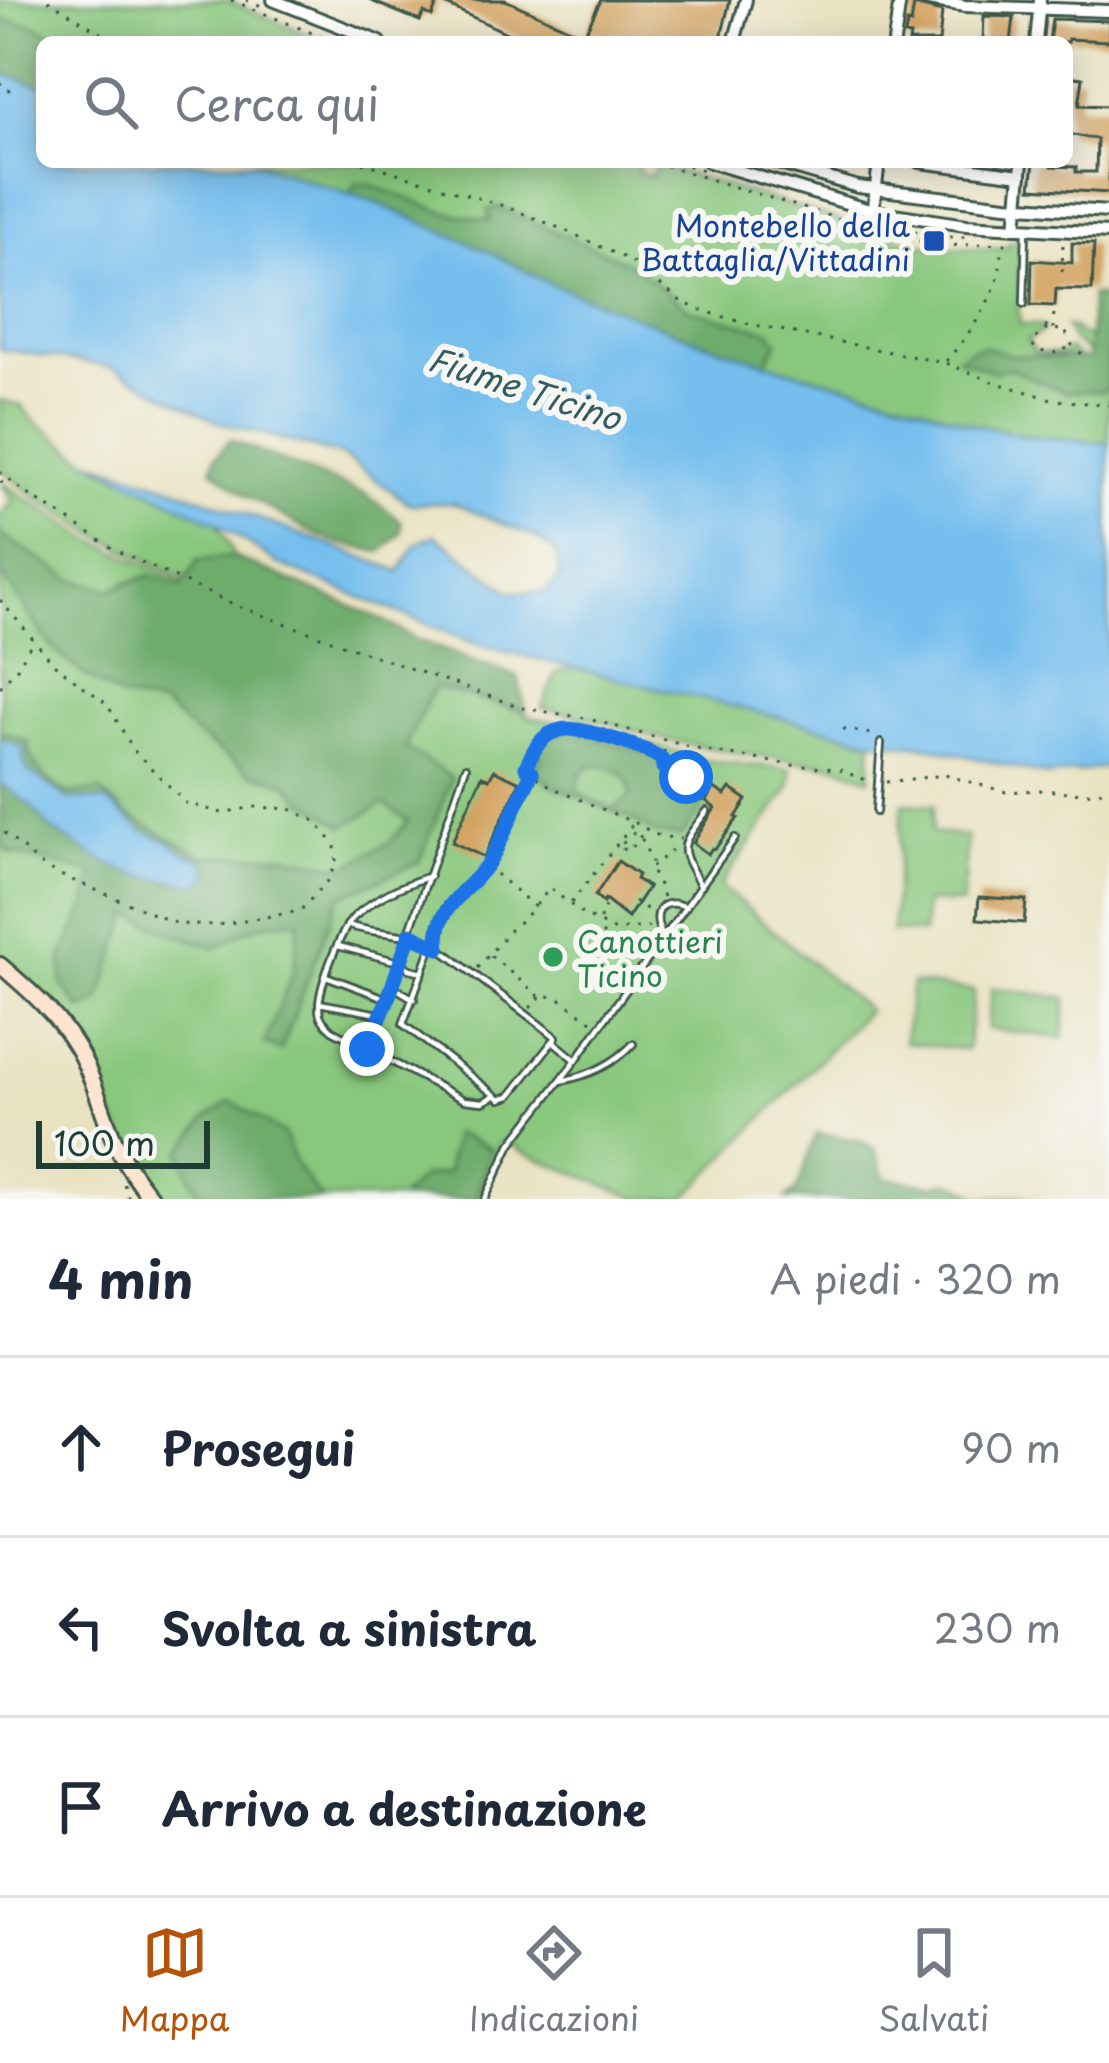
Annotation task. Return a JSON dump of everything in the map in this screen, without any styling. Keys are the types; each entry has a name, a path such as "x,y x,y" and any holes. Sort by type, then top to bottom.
{"street":[{"path":"273,0 365,36"},
{"path":"736,36 746,0"},
{"path":"895,36 900,0"},
{"path":"928,0 1109,11"},
{"path":"1037,36 1040,4"},
{"path":"729,168 873,211 941,222 1109,233"},
{"path":"794,168 876,189 1109,212"},
{"path":"873,211 878,168"},
{"path":"1021,168 1017,205 1021,228"},
{"path":"0,965 40,1001 79,1050 113,1138 152,1199"}],"lane":[{"path":"1021,228 1024,304"},
{"path":"876,812 879,739"},
{"path":"367,1049 466,767"},
{"path":"532,773 486,866 448,904 403,1024 500,1099 510,1096 555,1039"},
{"path":"701,886 685,857 685,841 706,811"},
{"path":"485,1199 511,1144 735,838"},
{"path":"430,876 384,893 347,925 326,976 321,1017 367,1049 464,1100 483,1102 494,1096"},
{"path":"664,938 657,927 658,913 672,903 686,907"},
{"path":"347,925 410,934 436,945 576,1060"},
{"path":"338,946 423,972"},
{"path":"326,976 388,999"},
{"path":"392,986 414,999"},
{"path":"319,1004 381,1014"},
{"path":"560,1081 609,1064 633,1044"}],"path":[{"path":"48,0 105,36"},
{"path":"231,0 324,36"},
{"path":"0,82 16,92"},
{"path":"381,168 510,208 569,232 629,260 697,308 746,323 945,363 1032,394 1109,405"},
{"path":"682,168 922,242 945,246 1000,243"},
{"path":"945,363 995,285 1002,248 1021,228"},
{"path":"1062,272 1064,242"},
{"path":"1054,312 1049,328 1031,342 1037,351 1059,353 1072,345"},
{"path":"1049,328 1064,329 1085,357"},
{"path":"0,472 23,491"},
{"path":"0,482 10,483 115,550 237,606 523,708 585,718 701,750 837,770 878,783 945,776 1006,793 1109,790"},
{"path":"0,600 56,665 107,704 135,752 186,803 222,813 254,807 290,809 316,821 335,845 336,861 329,878 300,911 218,925 177,924 46,869 0,829"},
{"path":"0,687 34,639"},
{"path":"662,759 622,742 565,728 547,736 526,767 553,788 685,841"},
{"path":"843,729 879,739"},
{"path":"664,750 663,767 696,782 706,811"},
{"path":"548,794 553,788"},
{"path":"570,904 634,823"},
{"path":"621,840 625,844 620,848 630,850 646,829"},
{"path":"630,831 641,837 653,864"},
{"path":"630,831 636,844"},
{"path":"666,905 656,877 648,870 685,841"},
{"path":"486,866 535,907"},
{"path":"473,974 550,888 613,930"},
{"path":"610,901 601,912 603,934 597,945 613,930 657,927"},
{"path":"634,901 658,913"},
{"path":"488,954 540,997"},
{"path":"525,1014 540,997 552,995 600,1027"}],"green space":[{"path":"0,0 226,0 313,36 36,36 36,84 0,73"},
{"path":"0,19 36,26 57,36 36,36 36,84 1,74"},
{"path":"271,168 639,168 639,173 651,176 655,168 667,168 914,243 1005,249 1008,243 1021,241 1020,324 1044,330 1027,341 1035,352 1060,354 1069,349 1089,359 1066,327 1089,338 1091,295 1109,298 1109,443 1028,436 966,422 705,343 379,204"},
{"path":"356,183 441,211 490,221 488,210 499,207 633,265 690,310 771,331 778,342 766,363 705,343 546,282 488,251 350,194"},
{"path":"1091,295 1109,298 1109,385 1103,391 1065,392 1008,368 994,372 957,358 983,346 1010,355 1089,359"},
{"path":"0,400 21,405 32,419 86,459 217,523 234,557 198,560 186,579 43,501 0,468"},
{"path":"230,440 367,495 401,521 401,533 381,552 312,533 244,494 212,469"},
{"path":"1,482 90,539 183,586 128,581 111,590 72,579 0,534 0,515 13,501"},
{"path":"0,534 72,579 111,590 150,575 182,586 198,560 234,557 379,618 415,639 518,677 526,712 434,687 405,747 452,778 419,862 339,897 281,1050 264,1044 294,969 300,921 256,927 217,948 130,914 98,1003 80,1009 62,984 62,959 86,905 93,873 10,853 0,843 0,731 29,742 36,766 66,794 100,791 127,815 203,856 283,855 345,867 390,842 408,821 384,804 344,826 300,798 285,782 251,773 163,706 119,697 81,672 53,649 0,572"},
{"path":"0,572 53,649 119,697 163,706 251,773 285,782 300,798 384,804 409,821 390,842 345,868 283,855 203,856 127,815 100,791 67,794 36,766 29,742 0,731"},
{"path":"575,667 872,740 870,779 838,766 662,739 542,708 556,673"},
{"name":"Canottieri Ticino","path":"434,687 530,717 711,761 791,769 790,787 720,886 868,1010 684,1199 639,1199 500,1142 479,1199 475,1199 490,1149 449,1154 447,1174 403,1199 321,1199 297,1167 284,1134 192,1183 204,1199 160,1199 134,1159 67,1020 0,958 0,843 10,853 93,873 86,905 62,959 130,914 243,930 301,921 294,969 265,1043 281,1050 339,897 419,862 405,747"},
{"path":"565,730 655,755 663,770 694,783 702,809 682,836 657,834 553,786 536,773 541,755 535,750 547,737","holes":["591,765 618,771 627,780 631,795 614,810 578,791 579,779"]},
{"path":"903,803 934,805 932,833 967,836 962,904 926,902 923,933 892,931"},
{"path":"912,983 974,991 967,1050 904,1042"},
{"path":"992,988 1067,998 1063,1038 987,1029"},
{"path":"231,1101 284,1134 297,1167 321,1199 204,1199 181,1152 206,1119"},
{"path":"454,1133 491,1149 475,1199 403,1199 422,1177 447,1173"},
{"path":"816,1133 862,1141 875,1149 885,1178 933,1185 949,1182 980,1198 1026,1199 786,1199 797,1190"}],"water":[{"name":"Fiume Ticino","path":"0,73 36,84 36,168 271,168 379,204 546,282 705,343 966,422 1028,436 1109,443 1109,767 1050,776 921,745 877,741 479,645 280,565 217,523 86,459 400,571 416,544 435,535 511,592 546,592 560,576 556,553 537,538 453,503 410,504 343,456 216,421 111,367 0,349"},
{"path":"0,738 25,748 22,757 28,771 68,799 106,801 143,831 203,860 210,875 197,885 128,873 51,829 31,806 0,783"}],"building":[{"path":"369,0 505,0 584,35 601,0 730,0 721,36 513,36 438,1 432,17 424,13 420,21"},
{"path":"914,5 942,12 940,36 905,35 907,23 911,24"},
{"path":"984,16 1014,17 1012,36 983,36"},
{"path":"1052,19 1109,21 1109,41 1050,36"},
{"path":"1073,77 1083,78 1079,105 1109,106 1109,193 1031,188 1033,168 1076,167 1076,172 1096,172 1097,139 1073,135"},
{"path":"1072,243 1094,244 1092,290 1056,289 1055,306 1031,305 1032,260 1072,263"},
{"path":"494,770 520,782 484,857 452,842 482,776 489,779"},
{"path":"714,788 725,795 730,788 747,800 708,854 693,843 715,808 706,801"},
{"path":"618,861 648,887 628,918 595,896"},
{"path":"979,897 1026,900 1024,923 977,919"}],"place":[{"name":"Montebello della Battaglia/Vittadini","path":"934,241"},
{"name":"Canottieri Ticino","path":"553,957"}],"route":[{"path":"367,1049 410,934 439,948 437,937 448,904 491,858 532,773 526,767 547,736 565,728 622,742 655,754 663,767 686,777"}]}
